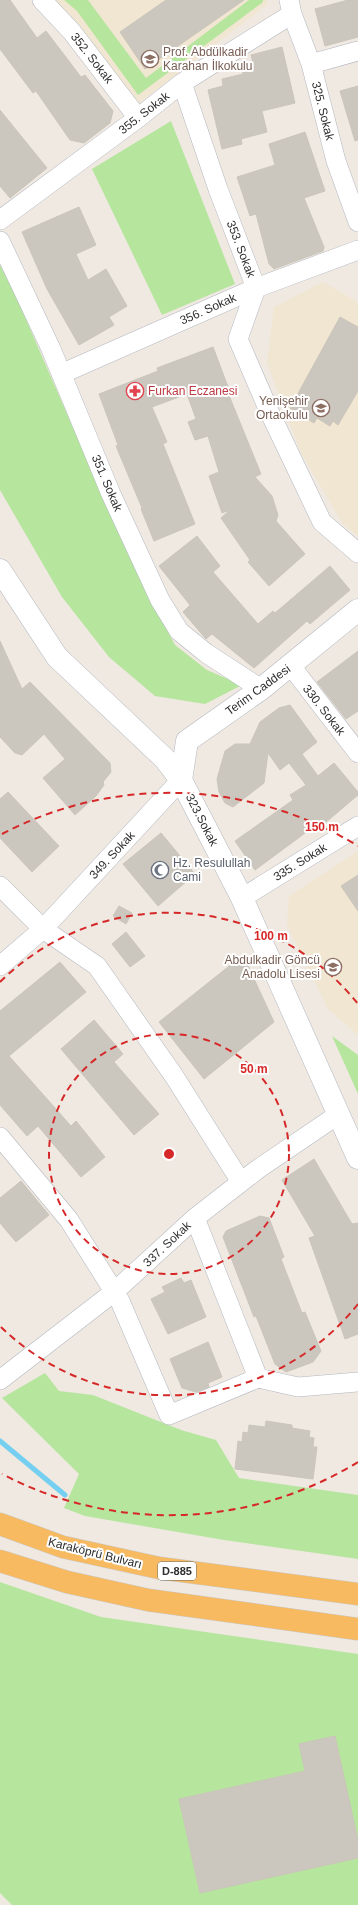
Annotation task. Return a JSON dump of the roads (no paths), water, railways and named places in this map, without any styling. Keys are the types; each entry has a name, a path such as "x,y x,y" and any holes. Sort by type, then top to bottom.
{"highway":[{"name":"Karaköprü Bulvarı","path":"0,1524 63,1547 159,1568 358,1594"},
{"path":"0,1561 68,1582 148,1600 358,1629"}],"street":[{"name":"352. Sokak","path":"42,0 72,32 138,118"},
{"name":"355. Sokak","path":"0,220 138,118 182,83 291,7"},
{"name":"325. Sokak","path":"291,7 311,64 336,161 358,222"},
{"path":"311,64 358,51"},
{"name":"353. Sokak","path":"182,83 218,189 256,288 238,339 269,411 322,522 358,553"},
{"name":"351. Sokak","path":"0,240 61,374 111,494 153,586 179,631 206,653 261,689"},
{"name":"356. Sokak","path":"61,374 256,288 358,250"},
{"name":"323.Sokak","path":"0,570 57,658 165,759 181,780 242,898 358,1158"},
{"name":"Terim Caddesi","path":"181,780 187,741 261,689 358,610"},
{"name":"330. Sokak","path":"291,666 358,753"},
{"name":"349. Sokak","path":"0,966 43,929 181,780"},
{"name":"335. Sokak","path":"242,898 358,826"},
{"path":"0,886 43,929 96,966 174,1076 241,1182"},
{"name":"337. Sokak","path":"0,1380 114,1292 195,1218 241,1182 338,1114"},
{"path":"0,1136 69,1220 114,1292 132,1325 169,1415 258,1378 298,1387 358,1382"},
{"path":"195,1218 258,1378"}],"waterway":[{"path":"0,1441 65,1495"}],"place":[{"name":"Prof. Abdülkadir Karahan İlkokulu","path":"150,59"},
{"name":"Furkan Eczanesi","path":"135,391"},
{"name":"Yenişehir Ortaokulu","path":"321,408"},
{"name":"Hz. Resulullah Cami","path":"160,870"},
{"name":"Abdulkadir Göncü Anadolu Lisesi","path":"333,967"}]}
